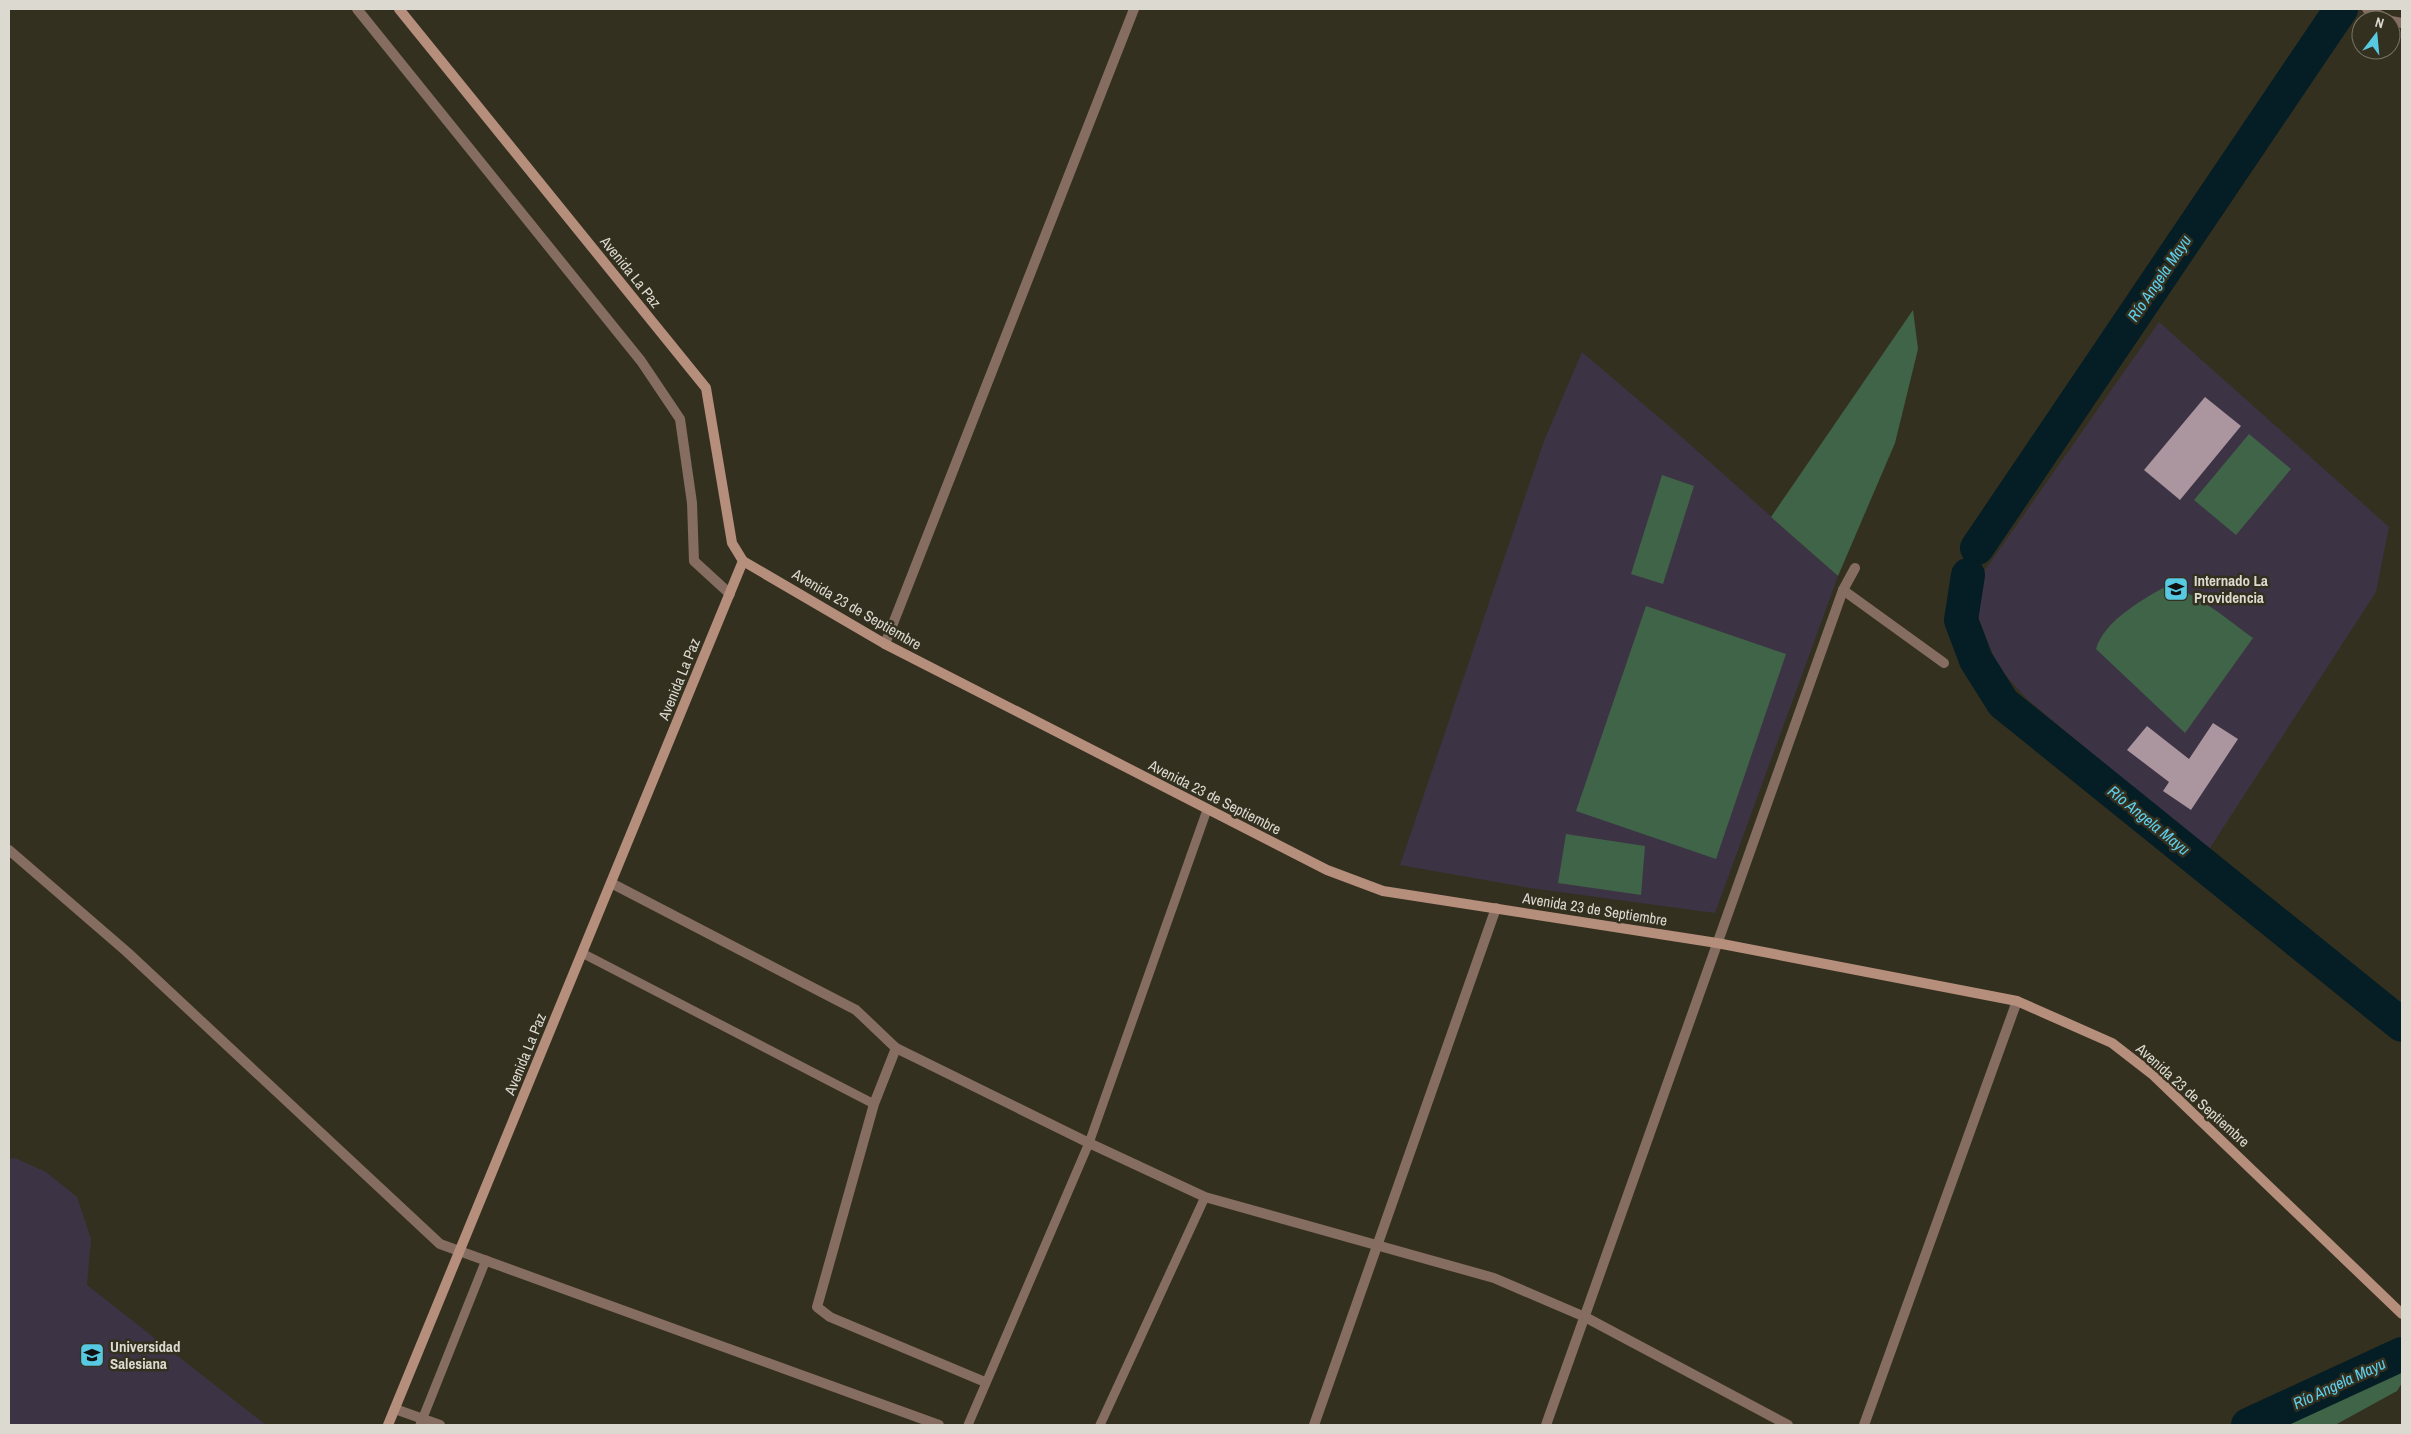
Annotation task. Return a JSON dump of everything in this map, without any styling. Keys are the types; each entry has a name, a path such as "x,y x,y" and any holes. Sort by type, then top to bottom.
{"main road":[{"name":"Avenida La Paz","path":"388,1425 743,561 732,543 706,388 399,9"},
{"name":"Avenida 23 de Septiembre","path":"743,561 885,644 1327,870 1383,891 1718,943 2018,1001 2112,1043 2152,1074 2402,1314"}],"street":[{"path":"356,9 641,361 680,419 692,503 694,561 730,594"},
{"path":"885,644 1134,9"},
{"path":"1546,1425 1843,590 1855,568"},
{"path":"1843,590 1944,663"},
{"path":"9,850 127,952 440,1244 939,1425"},
{"path":"611,883 856,1010 896,1048 1089,1143 1205,1197 1494,1278 1585,1317 1788,1425"},
{"path":"1314,1425 1496,908"},
{"path":"1864,1425 2018,1001"},
{"path":"896,1048 874,1104 817,1307 830,1317 985,1382"},
{"path":"395,1408 422,1422 440,1425"}],"lane":[{"path":"968,1425 1089,1143 1207,810"},
{"path":"582,953 874,1104"},
{"path":"1100,1425 1205,1197"},
{"path":"422,1422 486,1260"}],"shaded area":[{"name":"Internado La Providencia","path":"2159,322 2389,527 2376,592 2208,851 2027,699 1998,667 1979,620 1976,586 1985,570"},
{"path":"1582,352 1676,432 1838,576 1715,913 1530,888 1400,865 1544,441"},
{"name":"Universidad Salesiana","path":"15,1158 46,1172 77,1197 91,1239 87,1285 266,1425 9,1425 9,1159"}],"green space":[{"path":"1913,310 1918,349 1895,443 1838,576 1771,517"},
{"path":"2249,434 2291,469 2236,535 2194,500"},
{"path":"1662,475 1694,486 1663,584 1631,574"},
{"path":"2169,585 2192,595 2253,638 2185,733 2096,649 2107,629 2126,611"},
{"path":"1646,606 1786,654 1716,859 1576,811"},
{"path":"1566,834 1645,846 1641,895 1558,883"},
{"path":"2402,1364 2402,1383 2397,1391 2335,1425 2275,1425 2374,1380"}],"building":[{"path":"2205,397 2241,426 2180,500 2144,470"},
{"path":"2213,723 2238,739 2191,810 2163,791 2169,782 2127,750 2147,726 2189,759"}],"waterway":[{"name":"Río Angela Mayu","path":"1977,548 2341,9"},
{"name":"Río Angela Mayu","path":"1968,575 1961,620 1976,660 2003,703 2402,1025"},
{"name":"Río Angela Mayu","path":"2248,1425 2402,1354"}],"place":[{"name":"Internado La Providencia","path":"2176,589"},
{"name":"Universidad Salesiana","path":"92,1355"}]}
